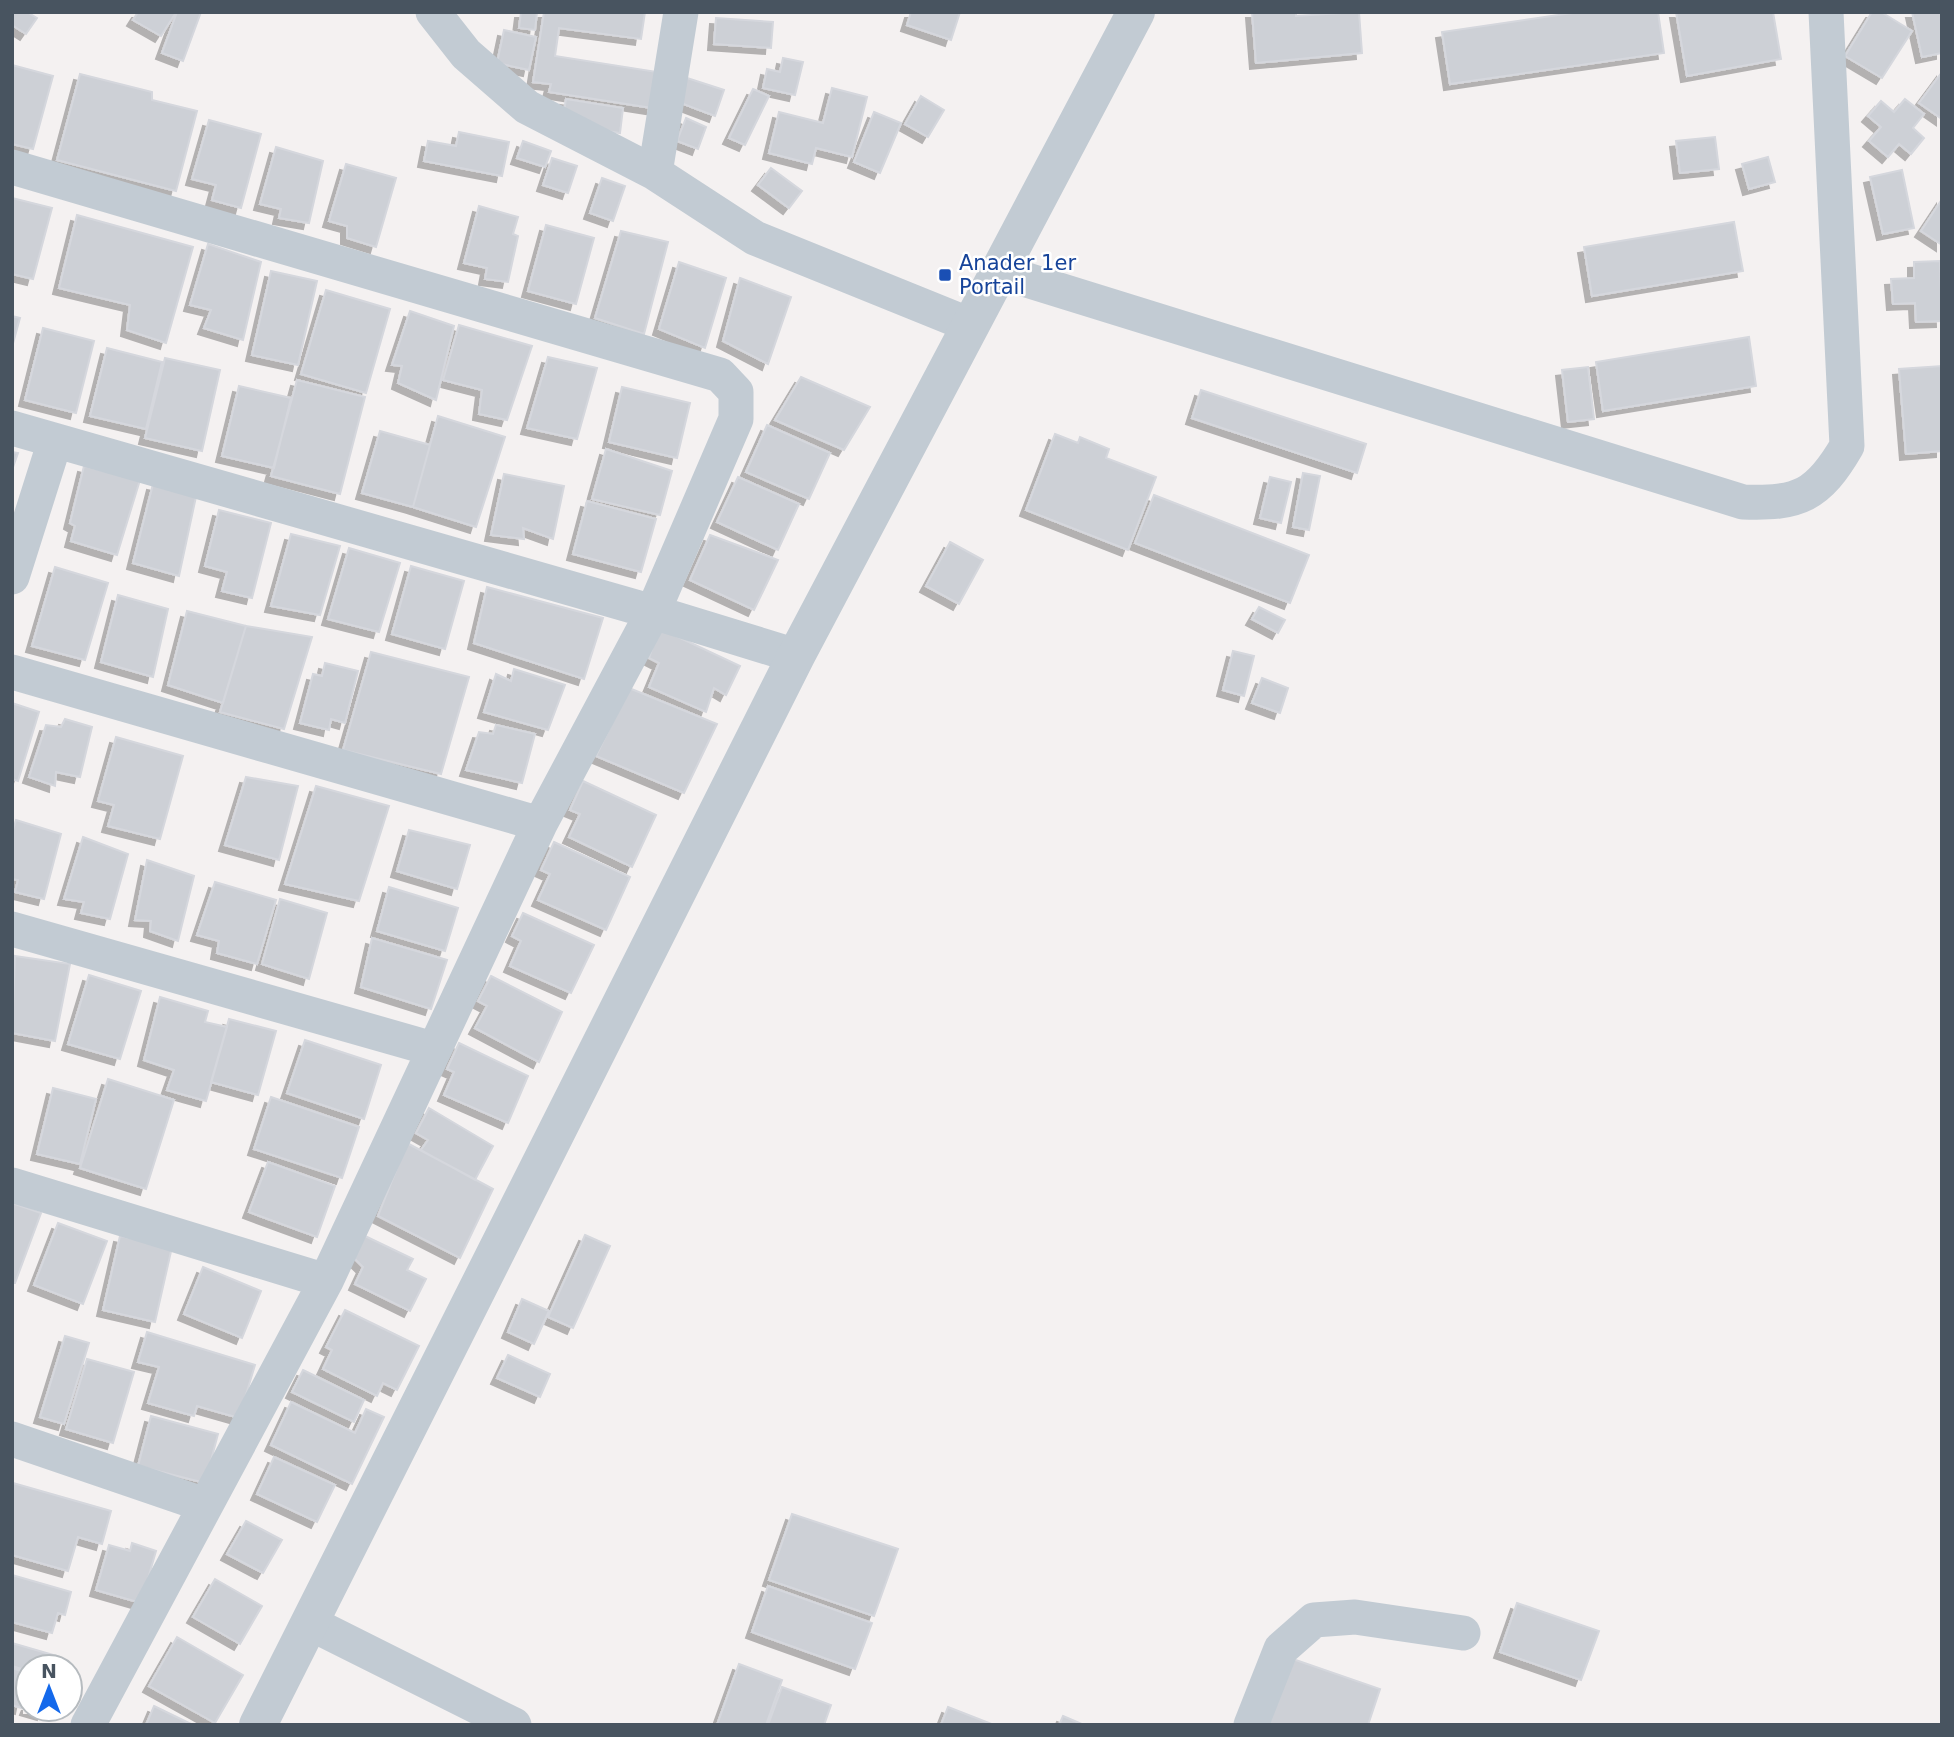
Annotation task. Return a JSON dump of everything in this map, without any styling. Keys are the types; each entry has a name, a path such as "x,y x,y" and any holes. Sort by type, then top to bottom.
{"street":[{"path":"433,12 466,54 527,107 654,173 755,238 970,325"},
{"path":"654,173 681,12"},
{"path":"258,1725 312,1624 796,656 1136,12"},
{"path":"998,271 1743,502 1777,503 1807,495 1830,475 1847,446 1826,12"},
{"path":"12,167 720,375 736,392 736,419 653,611 540,824 326,1281 88,1725"},
{"path":"12,428 653,611 796,656"},
{"path":"14,565 55,441"},
{"path":"12,672 540,824"},
{"path":"12,929 433,1049"},
{"path":"12,1185 326,1281"},
{"path":"12,1439 205,1505"},
{"path":"1251,1725 1281,1650 1314,1620 1355,1617 1463,1633"},
{"path":"312,1624 514,1725"}],"building":[{"path":"12,12 27,12 37,18 26,34 12,25"},
{"path":"138,12 175,14 161,36 133,20"},
{"path":"177,12 201,12 183,61 162,53"},
{"path":"521,12 537,12 535,30 519,28"},
{"path":"544,12 645,12 641,39 559,28 555,56 657,72 652,108 549,92 551,84 533,82"},
{"path":"911,12 960,12 951,40 907,25"},
{"path":"1252,12 1296,12 1296,16 1359,12 1362,53 1256,63"},
{"path":"1579,12 1658,12 1664,53 1450,84 1442,32"},
{"path":"1676,12 1773,12 1781,59 1687,76"},
{"path":"1872,12 1881,12 1912,31 1882,78 1845,56"},
{"path":"1912,12 1942,12 1942,53 1922,57"},
{"path":"716,18 773,22 771,48 714,44"},
{"path":"504,30 536,37 529,70 497,63"},
{"path":"783,58 803,62 795,95 763,88 767,69 780,72"},
{"path":"12,65 53,76 33,149 12,144"},
{"path":"1942,72 1942,119 1919,103"},
{"path":"80,74 152,92 152,100 197,111 176,191 57,160"},
{"path":"687,78 724,90 715,116 678,102"},
{"path":"832,88 867,97 852,157 816,148 812,164 769,153 779,112 823,123"},
{"path":"753,89 769,96 745,145 729,138"},
{"path":"921,96 944,110 928,137 905,124"},
{"path":"566,99 623,108 620,133 562,124"},
{"path":"1905,99 1924,114 1913,128 1924,138 1911,154 1899,144 1888,157 1869,141 1881,127 1868,116 1881,101 1894,112"},
{"path":"874,112 901,123 880,173 854,162"},
{"path":"686,118 706,127 698,149 677,141"},
{"path":"209,120 261,134 241,208 212,200 216,185 192,179"},
{"path":"459,132 509,142 502,176 424,161 428,141 456,146"},
{"path":"1715,137 1719,169 1680,173 1676,141"},
{"path":"523,141 551,151 545,167 517,158"},
{"path":"276,147 323,161 309,223 279,218 281,209 260,204"},
{"path":"1768,157 1775,182 1749,189 1742,164"},
{"path":"552,158 577,166 568,193 543,185"},
{"path":"346,164 396,178 376,247 347,238 347,226 329,221"},
{"path":"771,168 802,191 789,208 758,185"},
{"path":"1902,170 1914,228 1883,234 1870,177"},
{"path":"602,178 625,186 613,221 590,213"},
{"path":"12,198 52,208 33,279 12,274"},
{"path":"1942,199 1942,245 1921,231"},
{"path":"479,206 518,217 513,234 518,236 508,282 485,279 487,268 464,263"},
{"path":"77,215 193,247 166,343 127,330 130,305 59,288"},
{"path":"1734,222 1743,271 1592,296 1584,247"},
{"path":"546,225 594,238 576,304 528,291"},
{"path":"621,231 668,242 644,334 595,318"},
{"path":"208,244 261,262 243,340 204,328 211,310 190,305"},
{"path":"1940,261 1942,321 1916,322 1915,303 1893,304 1891,279 1914,278 1914,262"},
{"path":"679,262 726,278 705,348 659,329"},
{"path":"271,271 317,281 298,365 252,355"},
{"path":"740,278 791,297 768,364 723,341"},
{"path":"326,290 390,309 366,393 301,374"},
{"path":"410,311 454,326 436,400 398,383 402,366 392,365"},
{"path":"12,316 20,318 12,347"},
{"path":"459,325 532,346 507,420 479,414 482,390 443,380"},
{"path":"43,328 94,341 76,413 25,400"},
{"path":"1749,337 1756,386 1603,411 1596,362"},
{"path":"107,348 162,362 146,429 90,416"},
{"path":"548,357 597,368 577,439 527,428"},
{"path":"165,358 220,370 202,451 145,438"},
{"path":"1942,366 1942,451 1906,454 1899,369"},
{"path":"1588,367 1594,419 1568,422 1562,370"},
{"path":"801,377 870,407 844,450 775,420"},
{"path":"297,380 365,397 340,494 271,476"},
{"path":"239,386 291,398 274,468 222,456"},
{"path":"622,387 690,403 677,458 609,442"},
{"path":"1201,390 1366,444 1357,473 1192,418"},
{"path":"438,416 505,437 476,527 413,507"},
{"path":"767,425 830,453 809,499 746,472"},
{"path":"380,431 430,445 413,507 362,493"},
{"path":"1055,434 1078,443 1080,437 1109,449 1106,458 1156,477 1128,550 1026,510"},
{"path":"606,449 672,471 660,515 592,499"},
{"path":"12,452 18,453 12,470"},
{"path":"84,466 140,480 117,555 71,541 75,526 70,523"},
{"path":"1303,473 1320,476 1309,530 1293,527"},
{"path":"504,474 564,486 553,539 523,528 524,539 491,535"},
{"path":"738,477 799,504 778,550 717,522"},
{"path":"1270,477 1291,482 1281,523 1260,518"},
{"path":"153,484 197,492 179,576 133,563"},
{"path":"1154,495 1309,555 1290,603 1135,543"},
{"path":"587,501 656,519 641,572 573,554"},
{"path":"219,510 271,523 252,598 222,591 227,572 205,566"},
{"path":"291,534 340,546 320,615 271,606"},
{"path":"710,535 778,560 754,610 690,580"},
{"path":"950,542 983,560 959,604 926,586"},
{"path":"349,548 400,563 379,632 328,619"},
{"path":"411,566 464,581 445,649 392,634"},
{"path":"55,567 108,583 85,660 32,646"},
{"path":"487,587 603,618 584,679 474,643"},
{"path":"118,595 168,609 153,677 101,662"},
{"path":"1259,607 1285,620 1278,633 1252,619"},
{"path":"187,611 246,626 223,703 168,685"},
{"path":"246,626 312,637 284,729 220,712"},
{"path":"659,628 740,666 726,695 714,688 706,712 649,687 659,663 649,658"},
{"path":"1233,651 1254,656 1244,696 1223,690"},
{"path":"371,652 469,677 441,774 343,750"},
{"path":"325,663 358,671 345,723 331,719 329,730 300,723 313,674 322,676"},
{"path":"514,669 565,685 548,730 484,712 496,674 511,681"},
{"path":"1262,678 1288,688 1280,713 1252,703"},
{"path":"629,688 717,724 684,793 596,756"},
{"path":"12,703 39,712 18,781 12,779"},
{"path":"65,719 92,727 80,777 56,772 55,786 29,777 46,725 61,727"},
{"path":"496,725 535,734 522,783 466,770 479,732 493,734"},
{"path":"116,737 183,756 160,839 108,826 114,805 98,801"},
{"path":"246,777 298,786 279,860 225,845"},
{"path":"583,781 656,815 632,867 569,837 580,814 570,810"},
{"path":"316,786 389,806 359,901 285,884"},
{"path":"16,820 61,834 44,899 15,892 18,880 12,879 12,833"},
{"path":"409,830 470,845 457,889 397,871"},
{"path":"83,837 128,854 110,919 81,913 84,902 64,899"},
{"path":"554,842 630,877 606,930 538,900 550,874 541,870"},
{"path":"147,860 194,876 178,941 150,931 151,921 135,920"},
{"path":"215,882 276,900 257,964 217,953 219,941 197,935"},
{"path":"389,887 458,908 445,951 377,931"},
{"path":"280,899 327,913 309,979 262,964"},
{"path":"523,913 594,945 571,993 510,966 521,941 512,936"},
{"path":"372,938 447,960 431,1009 361,987"},
{"path":"15,956 70,964 55,1041 12,1033"},
{"path":"89,975 141,991 120,1059 68,1044"},
{"path":"491,976 562,1012 539,1062 475,1028 487,1006 478,1001"},
{"path":"160,997 208,1011 205,1022 227,1027 206,1101 167,1090 174,1070 144,1060"},
{"path":"229,1019 276,1031 258,1095 211,1082"},
{"path":"305,1040 381,1065 364,1119 287,1093"},
{"path":"459,1043 528,1076 508,1123 444,1095 454,1072 447,1069"},
{"path":"108,1079 174,1100 146,1189 80,1168"},
{"path":"53,1088 96,1099 80,1164 37,1154"},
{"path":"271,1097 359,1127 342,1178 254,1149"},
{"path":"429,1108 493,1146 475,1180 421,1150 428,1140 416,1133"},
{"path":"407,1143 493,1189 460,1258 378,1216"},
{"path":"268,1162 335,1186 317,1237 249,1212"},
{"path":"12,1203 41,1213 15,1283 12,1283"},
{"path":"58,1223 107,1241 83,1304 34,1285"},
{"path":"585,1235 610,1246 573,1328 548,1317"},
{"path":"120,1236 172,1247 155,1322 103,1310"},
{"path":"365,1236 413,1259 407,1270 426,1279 410,1311 355,1284 363,1267 354,1258"},
{"path":"203,1267 261,1291 242,1338 184,1314"},
{"path":"522,1299 549,1311 534,1344 508,1332"},
{"path":"345,1310 419,1346 397,1390 383,1383 377,1396 323,1369 332,1350 326,1347"},
{"path":"147,1332 255,1365 239,1418 197,1406 194,1416 148,1403 159,1367 138,1362"},
{"path":"65,1336 89,1343 64,1424 40,1417"},
{"path":"508,1355 550,1374 540,1397 497,1378"},
{"path":"87,1359 134,1372 113,1443 66,1429"},
{"path":"303,1370 364,1400 354,1422 292,1392"},
{"path":"291,1402 355,1433 366,1409 384,1417 352,1484 271,1445"},
{"path":"151,1416 218,1434 205,1483 138,1466"},
{"path":"274,1457 335,1485 317,1522 257,1494"},
{"path":"13,1483 111,1511 102,1544 78,1537 68,1571 12,1555"},
{"path":"792,1514 898,1549 874,1616 769,1580"},
{"path":"246,1521 282,1540 263,1573 227,1554"},
{"path":"132,1543 156,1551 141,1603 96,1590 109,1545 130,1551"},
{"path":"12,1575 71,1592 65,1615 58,1613 52,1633 12,1622"},
{"path":"215,1579 262,1606 240,1644 193,1617"},
{"path":"768,1586 872,1623 855,1669 752,1632"},
{"path":"1517,1603 1599,1631 1581,1680 1500,1652"},
{"path":"177,1637 243,1675 215,1723 149,1686"},
{"path":"12,1643 46,1653 14,1653 12,1666"},
{"path":"1287,1657 1380,1689 1368,1725 1263,1725"},
{"path":"739,1664 782,1680 766,1725 717,1725"},
{"path":"12,1668 14,1706 12,1705"},
{"path":"782,1687 831,1705 824,1725 768,1725"},
{"path":"154,1706 193,1725 146,1725"},
{"path":"948,1707 994,1725 941,1725"},
{"path":"1063,1716 1084,1725 1059,1725"}],"place":[{"name":"Anader 1er Portail","path":"945,275"}]}
